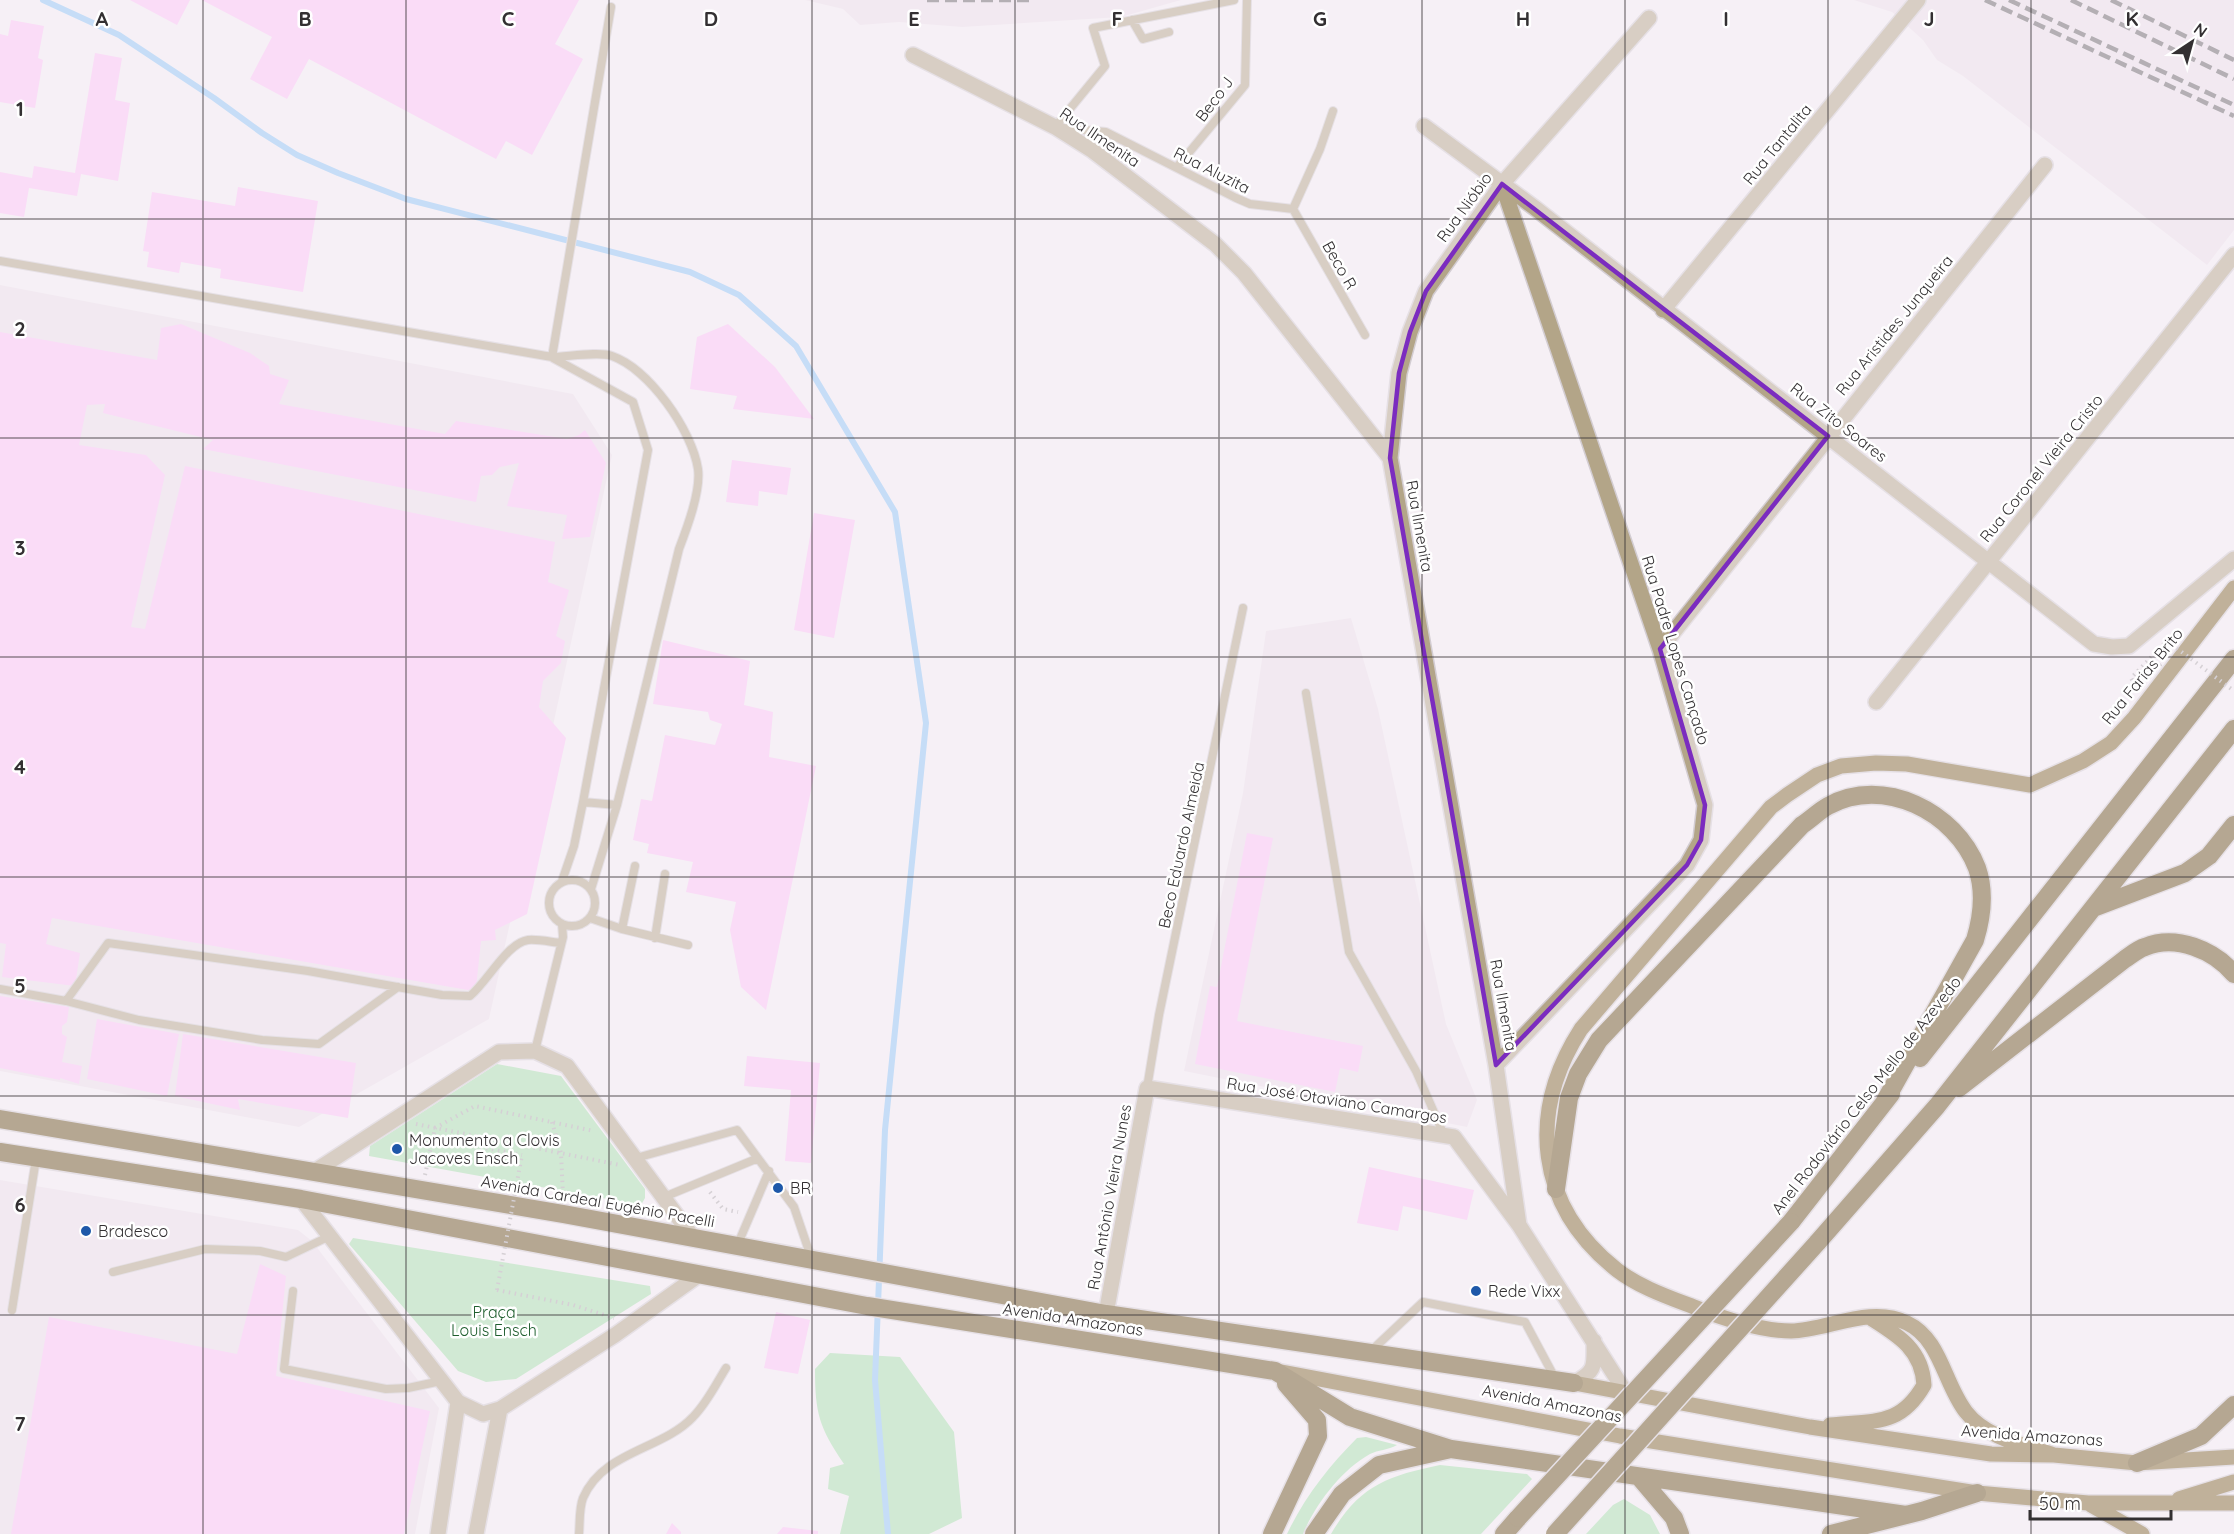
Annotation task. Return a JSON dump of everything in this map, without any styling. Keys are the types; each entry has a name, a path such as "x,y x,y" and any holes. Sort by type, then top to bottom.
{"highway":[{"name":"Anel Rodoviário Celso Mello de Azevedo","path":"1504,1534 1791,1222 2234,659"},
{"path":"1555,1534 1937,1106 2234,729"},
{"path":"1556,1189 1563,1124 1573,1083 1599,1040 1802,825 1828,806 1872,795 1893,796 1915,804 1938,817 1957,835 1977,869 1982,917 1975,940 1885,1101"},
{"path":"2092,909 2185,873 2209,856 2234,825"},
{"path":"1937,1106 2125,959 2146,946 2171,943 2190,945 2212,955 2234,974"},
{"name":"Avenida Cardeal Eugênio Pacelli","path":"0,1119 564,1214 869,1270"},
{"path":"0,1152 301,1200 699,1275"},
{"name":"Avenida Amazonas","path":"869,1270 1106,1314 1565,1382"},
{"name":"Avenida Amazonas","path":"699,1275 867,1306 1275,1371"},
{"path":"1275,1371 1350,1417 1451,1449 1906,1515"},
{"path":"1272,1534 1318,1436 1317,1420 1275,1371"},
{"path":"2137,1463 2201,1436 2234,1405"},
{"path":"1314,1534 1342,1494 1379,1465 1451,1449"},
{"path":"1640,1478 1674,1518 1680,1534"},
{"path":"1832,1534 1906,1515 1977,1493"}],"main road":[{"name":"Rua Farias Brito","path":"1556,1189 1546,1154 1546,1116 1559,1066 1570,1046 1596,1008 1771,807 1817,775 1841,766 1876,763 1907,764 2030,785 2083,761 2111,743 2134,718 2169,663 2234,588"},
{"path":"1556,1189 1583,1236 1617,1270 1634,1281 1679,1301 1725,1319 1791,1330 1870,1317 1895,1319 1921,1332 1938,1355 1965,1411 1975,1421 2001,1437 2054,1455"},
{"path":"1810,1427 1888,1418 1901,1414 1924,1385 1923,1370 1915,1352 1900,1336 1870,1317"},
{"name":"Avenida Amazonas","path":"1275,1371 1620,1436 1977,1493 2088,1503 2159,1505 2234,1503"},
{"name":"Avenida Amazonas","path":"1565,1382 1810,1427 1990,1454 2054,1455 2137,1463 2234,1457"},
{"path":"2159,1505 2234,1482"},
{"path":"2088,1503 2142,1534"}],"street":[{"name":"Rua Tantalita","path":"1664,310 1918,0"},
{"name":"Rua Nióbio","path":"1390,458 1399,373 1410,332 1426,291 1502,184 1649,18"},
{"name":"Rua Ilmenita","path":"913,55 1055,127 1093,151 1215,244 1244,273 1390,458 1496,1065 1519,1225"},
{"name":"Rua Zito Soares","path":"1424,126 1828,436 1988,564 2094,644 2112,647 2129,646 2154,628 2234,559"},
{"name":"Rua Aristides Junqueira","path":"1660,649 2045,165"},
{"name":"Rua Padre Lopes Cançado","path":"1496,1065 1688,865 1701,840 1705,805 1660,649 1502,184"},
{"name":"Rua Coronel Vieira Cristo","path":"1876,702 2234,255"},
{"path":"315,1171 499,1052 535,1051 567,1066 694,1239"},
{"name":"Rua José Otaviano Camargos","path":"1147,1088 1454,1137 1519,1225 1626,1393"},
{"name":"Rua Antônio Vieira Nunes","path":"1106,1314 1147,1088"},
{"path":"301,1200 458,1402 483,1414 500,1409 632,1323 699,1275"},
{"path":"1565,1382 1589,1375 1594,1364 1594,1341"},
{"path":"438,1534 458,1402"},
{"path":"476,1534 500,1409"}],"lane":[{"path":"1055,127 1105,66 1093,28 1234,0"},
{"name":"Beco J","path":"1177,167 1245,85 1246,0"},
{"path":"552,357 611,7"},
{"path":"1132,20 1143,39 1169,32"},
{"path":"1293,209 1320,149 1333,111"},
{"name":"Rua Aluzita","path":"1055,127 1106,132 1250,204 1293,209"},
{"name":"Beco R","path":"1293,209 1365,334"},
{"path":"0,261 552,357 611,355 648,379 678,418 698,470 692,519 679,549 616,805 591,889"},
{"path":"552,357 633,402 648,450 574,846 562,881 549,897 549,907 553,917 562,924 572,926 582,924 590,918 595,909 595,898 591,889 583,882 573,879 562,881"},
{"name":"Beco Eduardo Almeida","path":"1147,1088 1159,1015 1243,608"},
{"path":"1306,693 1349,952 1416,1071 1444,1135"},
{"path":"583,802 616,805"},
{"path":"622,929 635,866"},
{"path":"654,938 665,874"},
{"path":"590,918 654,938 688,945"},
{"path":"535,1051 561,943 562,924"},
{"path":"66,1001 108,943 308,971 442,995 470,996 487,981 511,946 527,940 561,943"},
{"path":"0,989 66,1001 150,1022 262,1040 319,1044 398,987"},
{"path":"641,1164 737,1130 756,1159 769,1171 794,1207 812,1259"},
{"path":"12,1310 36,1157"},
{"path":"664,1197 756,1159"},
{"path":"737,1246 769,1171"},
{"path":"113,1272 205,1249 260,1251 286,1257 330,1236"},
{"path":"292,1291 284,1369 386,1389 408,1388 441,1381"},
{"path":"1369,1353 1423,1302 1525,1322 1565,1382"},
{"path":"579,1534 583,1499 594,1480 620,1459 675,1431 693,1418 726,1368"}],"path":[{"path":"2154,628 2169,657 2169,663 2136,687 2131,678 2167,641 2234,691"},
{"path":"422,1190 435,1128 475,1106 620,1136"},
{"path":"395,1120 561,1153 641,1164"},
{"path":"552,1122 561,1153 564,1214"},
{"path":"433,1138 522,1155 497,1290 573,1305 632,1323"},
{"path":"704,1180 716,1202 723,1209 750,1214"}],"highlighted area":[{"path":"1502,184 1828,436 1660,649 1705,805 1701,840 1687,865 1496,1065 1390,458 1399,373 1410,332 1426,291"}],"shaded area":[{"path":"805,0 1181,0 1121,17 962,27 899,22 860,25 843,9"},
{"path":"1854,0 2234,0 2234,230 2207,265 1963,76 1937,60 1923,40 1892,12"},
{"path":"0,285 573,394 612,455 489,1019 299,1127 0,1071"},
{"path":"1351,618 1378,709 1446,1024 1477,1100 1467,1127 1184,1071 1243,793 1266,631"},
{"path":"0,1180 298,1230 312,1241 439,1408 415,1534 0,1534"}],"green space":[{"path":"497,1064 561,1076 645,1189 645,1198 641,1205 369,1156 370,1146"},
{"name":"Praça Louis Ensch","path":"353,1238 650,1286 651,1294 516,1379 486,1382 458,1371 349,1244"},
{"path":"830,1353 900,1357 954,1432 962,1518 929,1534 840,1534 849,1496 828,1489 830,1468 844,1464 829,1440 820,1419 815,1384 815,1369"},
{"path":"1366,1437 1397,1445 1370,1454 1349,1469 1322,1500 1303,1534 1287,1534 1309,1495 1327,1471 1357,1438"},
{"path":"1440,1465 1527,1474 1532,1479 1481,1534 1331,1534 1352,1505 1376,1486 1405,1474"},
{"path":"1624,1499 1650,1515 1660,1534 1586,1534 1613,1505"}],"building":[{"path":"130,0 190,0 177,25"},
{"path":"202,0 579,0 555,44 583,59 532,155 506,141 496,159 309,59 287,99 250,79 272,37"},
{"path":"11,20 44,26 38,58 43,60 35,108 0,102 0,34 8,36"},
{"path":"95,53 122,58 115,100 130,103 118,181 81,174 77,196 29,188 24,217 0,213 0,172 32,178 34,166 75,173"},
{"path":"238,187 318,201 303,292 220,278 221,269 181,262 179,273 147,267 149,252 143,251 152,192 235,206"},
{"path":"181,324 250,353 269,366 270,374 289,380 279,404 445,434 456,421 567,439 585,430 606,463 590,537 562,539 567,515 507,506 519,463 500,467 492,475 481,476 476,502 203,449 213,440 103,413 105,404 87,405 79,445 146,455 165,475 131,627 145,629 185,466 555,542 548,582 569,590 556,636 565,641 561,663 543,681 539,707 566,738 527,914 495,930 496,940 481,941 476,988 468,990 52,918 46,944 80,953 75,986 2,977 6,944 0,943 0,332 157,360 161,328"},
{"path":"728,324 775,367 814,419 733,409 737,396 690,389 697,337"},
{"path":"732,460 791,468 787,495 759,491 758,506 726,502"},
{"path":"814,513 855,520 834,638 794,630"},
{"path":"663,640 750,661 744,705 773,712 769,757 816,766 766,1010 741,987 730,930 736,902 686,892 693,862 647,853 649,844 633,840 641,799 652,801 665,735 715,745 722,724 710,720 708,712 653,704"},
{"path":"1247,833 1273,838 1237,1021 1363,1046 1358,1072 1340,1068 1335,1092 1195,1064 1210,986 1217,987"},
{"path":"0,996 69,1007 67,1022 62,1026 62,1034 67,1037 62,1062 82,1066 79,1084 60,1078 60,1080 0,1068"},
{"path":"97,1019 179,1034 167,1096 87,1079"},
{"path":"183,1034 356,1063 348,1118 238,1099 240,1110 175,1096"},
{"path":"747,1056 820,1063 811,1163 785,1161 791,1090 744,1086"},
{"path":"1369,1167 1474,1190 1467,1220 1403,1206 1398,1231 1357,1223"},
{"path":"260,1264 286,1276 276,1376 430,1411 404,1534 11,1534 49,1317 237,1354"},
{"path":"776,1312 810,1320 798,1374 764,1368"},
{"path":"672,1523 681,1532 681,1534 666,1534"},
{"path":"783,1527 818,1531 818,1534 777,1534"}],"waterway":[{"path":"43,0 119,35 262,133 297,155 338,173 406,199 690,272 739,295 796,346 895,512 926,723 885,1130 875,1380 888,1534"}],"railway":[{"path":"927,0 1031,0"},
{"path":"1985,0 2234,116"},
{"path":"2009,0 2234,105"},
{"path":"2071,0 2234,79"},
{"path":"2111,0 2234,60"}],"place":[{"name":"Monumento a Clovis Jacoves Ensch","path":"397,1149"},
{"name":"BR","path":"778,1188"},
{"name":"Bradesco","path":"86,1231"},
{"name":"Rede Vixx","path":"1476,1291"}]}
